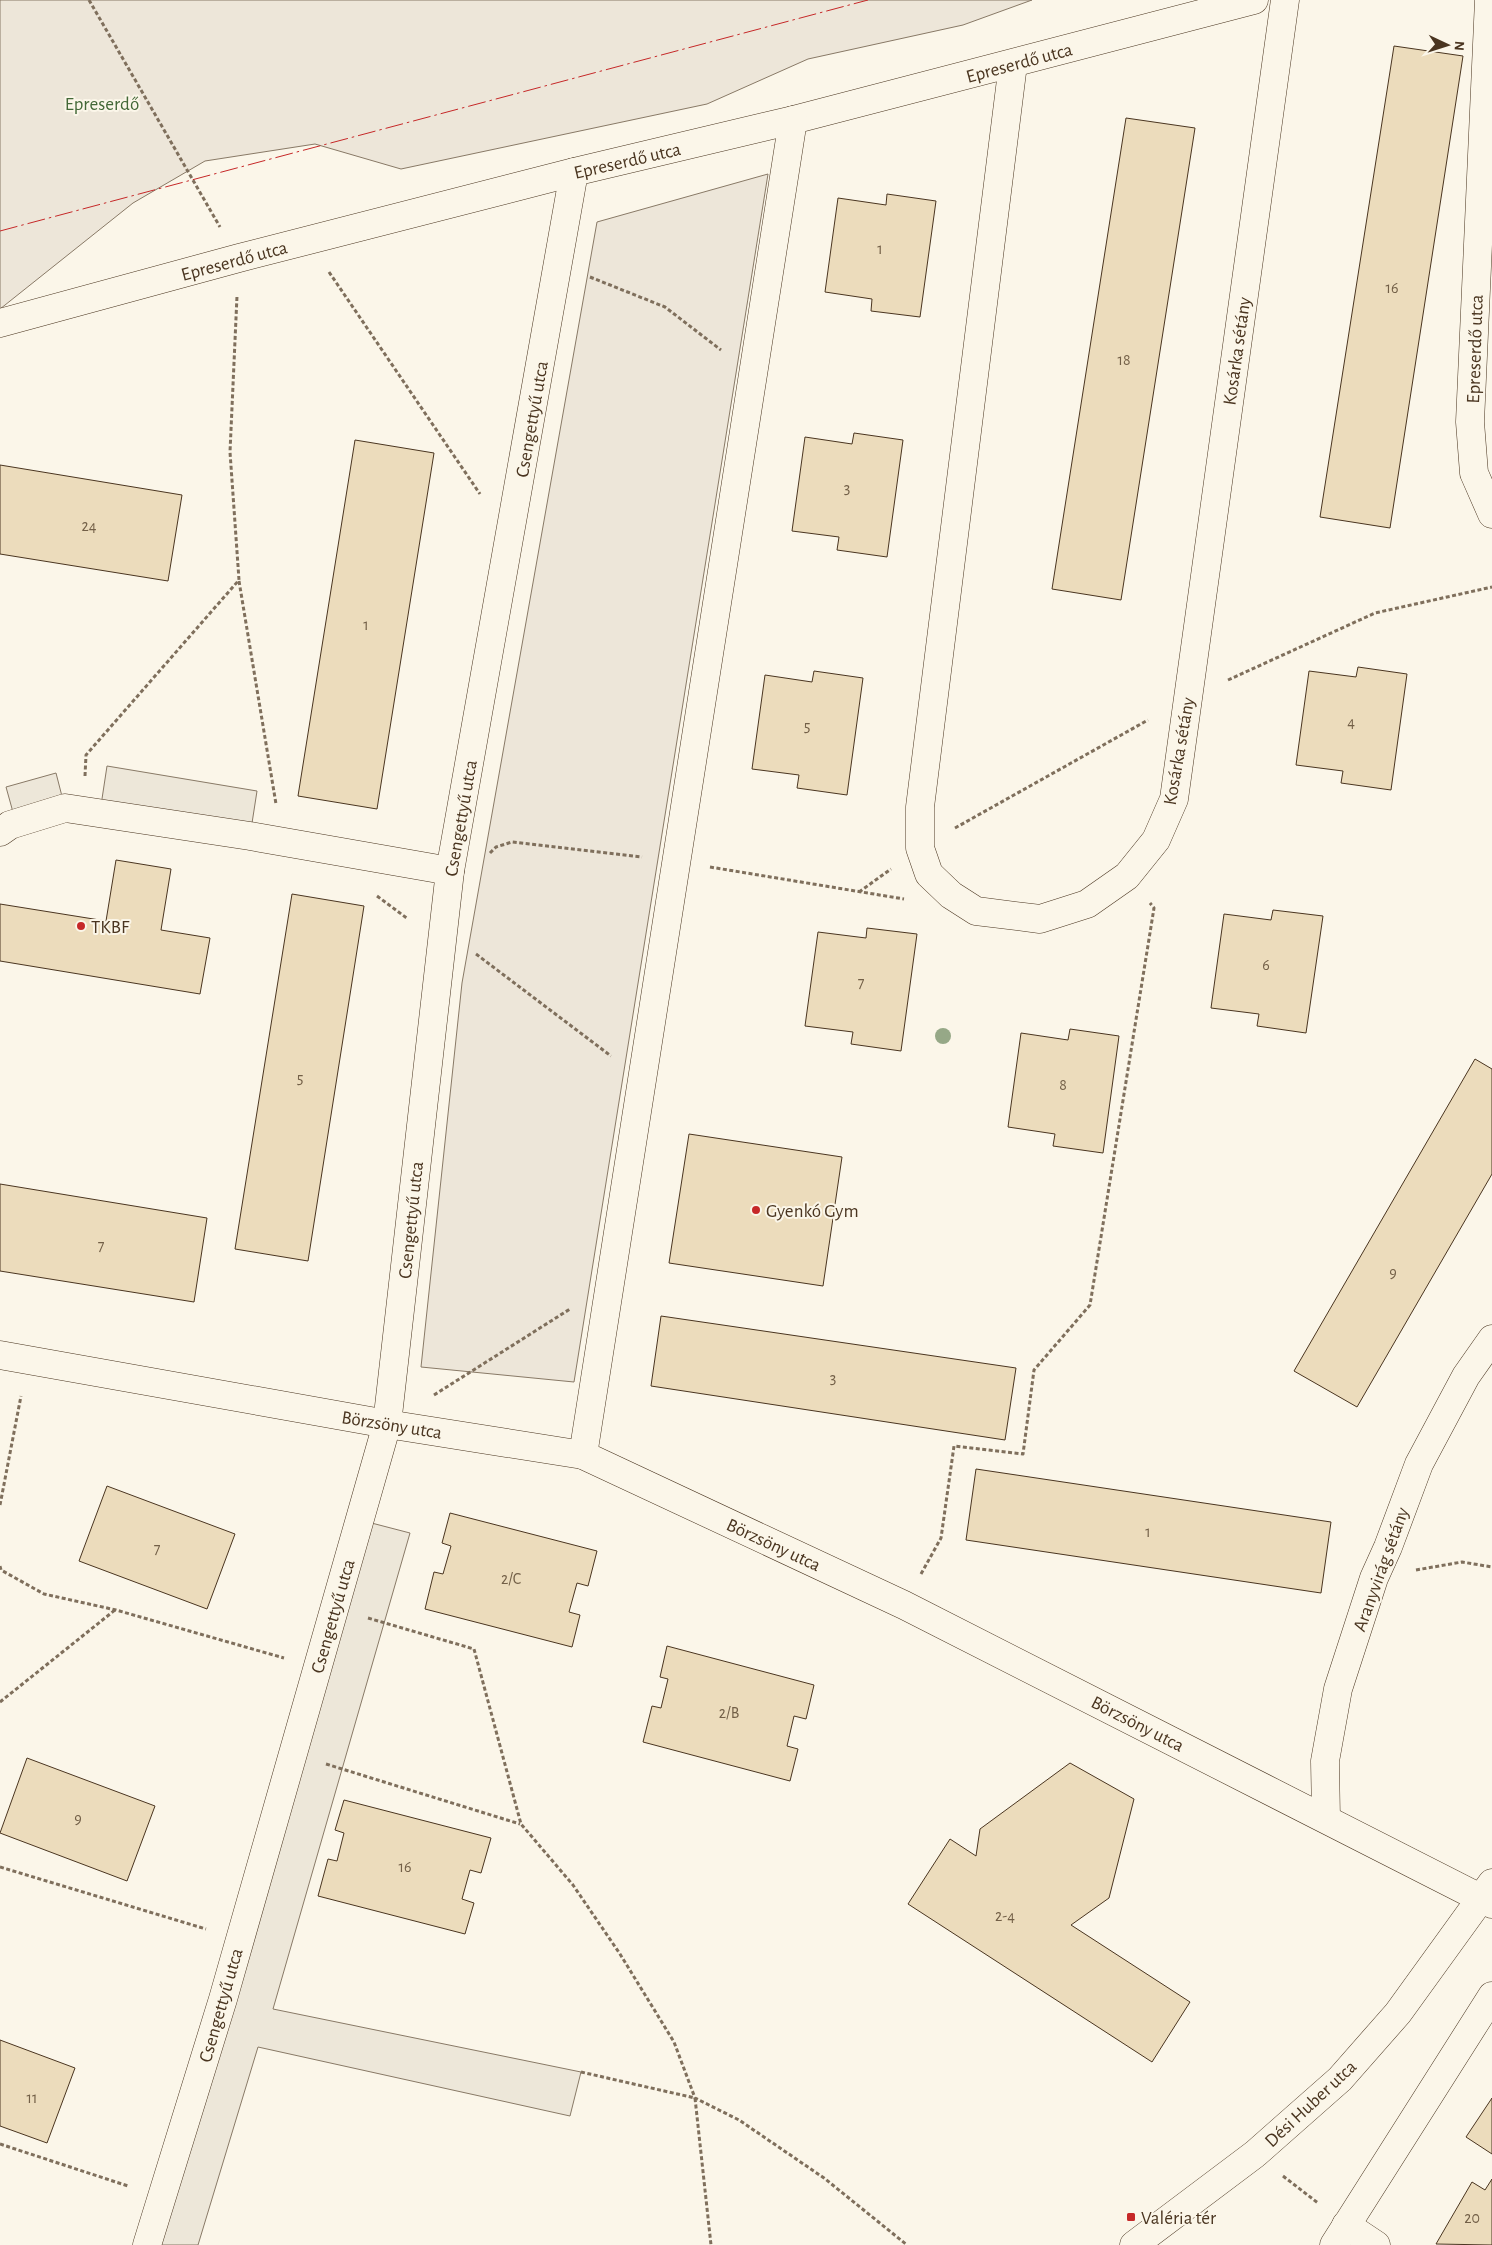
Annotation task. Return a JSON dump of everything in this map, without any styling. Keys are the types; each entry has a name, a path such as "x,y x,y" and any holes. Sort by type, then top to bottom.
{"street":[{"name":"Epreserdő utca","path":"0,323 307,240 574,172 793,120 1254,0"},
{"name":"Kosárka sétány","path":"1013,64 920,807 920,848 929,874 950,895 976,911 1040,919 1087,904 1127,876 1156,840 1174,799 1285,0"},
{"name":"Epreserdő utca","path":"1488,0 1470,422 1474,473 1492,514"},
{"path":"583,1455 793,120"},
{"name":"Csengettyű utca","path":"147,2245 240,1940 387,1424 451,863 574,172"},
{"path":"0,832 10,825 65,808 282,842 451,863"},
{"name":"Aranyvirág sétány","path":"1326,1818 1325,1761 1338,1689 1374,1578 1420,1464 1466,1376 1492,1339"},
{"name":"Börzsöny utca","path":"0,1355 387,1424 583,1455 904,1605 1326,1818 1488,1895"},
{"name":"Dési Huber utca","path":"1134,2245 1255,2154 1340,2080 1398,2013 1488,1895"},
{"path":"1376,2245 1340,2235 1492,1996"}],"path":[{"path":"89,0 238,258 230,452 239,580 282,842"},
{"path":"307,240 510,539"},
{"path":"557,264 665,307 754,375"},
{"path":"83,810 86,755 239,580"},
{"path":"451,863 484,859 496,847 512,842 677,861 908,900"},
{"path":"904,1605 941,1538 954,1446 1023,1454 1034,1370 1090,1306 1154,908 1127,876"},
{"path":"441,944 466,947 612,1057 645,1065"},
{"path":"387,1424 610,1284"},
{"path":"0,1506 28,1360"},
{"path":"1374,1578 1462,1562 1492,1567"},
{"path":"0,1566 1,1570 44,1594 116,1610 317,1669"},
{"path":"334,1608 474,1649 521,1824 573,1885 620,1954 674,2042 695,2098 711,2245"},
{"path":"0,1702 116,1610"},
{"path":"293,1754 521,1824"},
{"path":"0,1867 240,1940"},
{"path":"581,2072 695,2098 739,2120 817,2173 907,2245"},
{"path":"0,2144 162,2197"},
{"path":"1255,2154 1340,2235"}],"green space":[{"name":"Epreserdő","path":"0,0 1032,0 963,25 808,59 707,104 401,169 315,144 205,161 133,203 0,309"},
{"path":"768,174 574,1382 421,1367 462,983 597,222"}],"shaded area":[{"path":"107,766 257,791 250,836 100,812"},
{"path":"56,773 65,808 16,823 6,787"},
{"path":"360,1520 410,1533 273,2009 581,2072 570,2116 258,2047 198,2245 147,2245"}],"building":[{"path":"1394,46 1463,56 1390,528 1320,517"},
{"path":"1126,118 1195,128 1121,600 1052,589"},
{"path":"887,194 936,201 920,317 871,311 872,299 825,292 838,198 886,205"},
{"path":"854,433 903,440 887,557 837,550 839,537 792,531 805,437 852,444"},
{"path":"355,440 434,453 377,809 298,796"},
{"path":"0,465 182,495 168,581 0,554"},
{"path":"1358,667 1407,674 1391,790 1341,783 1343,771 1296,765 1309,671 1356,677"},
{"path":"814,671 863,678 847,795 797,788 799,775 752,769 765,675 812,682"},
{"name":"TKBF","path":"116,860 171,869 161,930 210,938 200,994 0,961 0,904 106,921"},
{"path":"292,894 364,906 308,1261 235,1249"},
{"path":"1273,910 1323,916 1306,1033 1257,1026 1259,1014 1211,1008 1224,914 1271,920"},
{"path":"867,928 917,934 901,1051 851,1044 853,1032 805,1026 818,932 866,938"},
{"path":"1070,1029 1119,1036 1103,1153 1053,1146 1055,1134 1008,1127 1021,1033 1068,1040"},
{"path":"1475,1059 1492,1069 1492,1174 1357,1407 1294,1371"},
{"name":"Gyenkó Gym","path":"689,1134 842,1157 823,1286 669,1263"},
{"path":"0,1184 207,1218 194,1302 0,1271"},
{"path":"661,1316 1016,1368 1005,1440 651,1386"},
{"path":"976,1469 1331,1522 1321,1593 966,1540"},
{"path":"107,1486 235,1534 207,1609 79,1561"},
{"path":"450,1513 597,1551 588,1586 577,1583 569,1612 580,1615 572,1647 425,1609 434,1572 443,1574 451,1546 442,1543"},
{"path":"667,1646 814,1685 806,1719 794,1716 787,1746 798,1749 790,1781 643,1742 652,1706 661,1708 668,1679 660,1677"},
{"path":"27,1758 155,1806 127,1881 0,1833"},
{"path":"1070,1763 1134,1799 1109,1898 1071,1925 1190,2002 1152,2062 908,1904 950,1839 976,1856 980,1829"},
{"path":"344,1800 491,1838 481,1873 470,1870 462,1899 474,1903 465,1934 318,1896 328,1859 337,1861 344,1833 335,1830"},
{"path":"0,2040 75,2068 47,2143 0,2126"},
{"path":"1492,2098 1492,2154 1466,2137"},
{"path":"1492,2179 1492,2245 1436,2244 1472,2182 1485,2190"}],"power":[{"path":"0,231 868,0"}],"place":[{"name":"TKBF","path":"81,926"},
{"name":"Gyenkó Gym","path":"756,1210"},
{"name":"Valéria tér","path":"1131,2217"}]}
